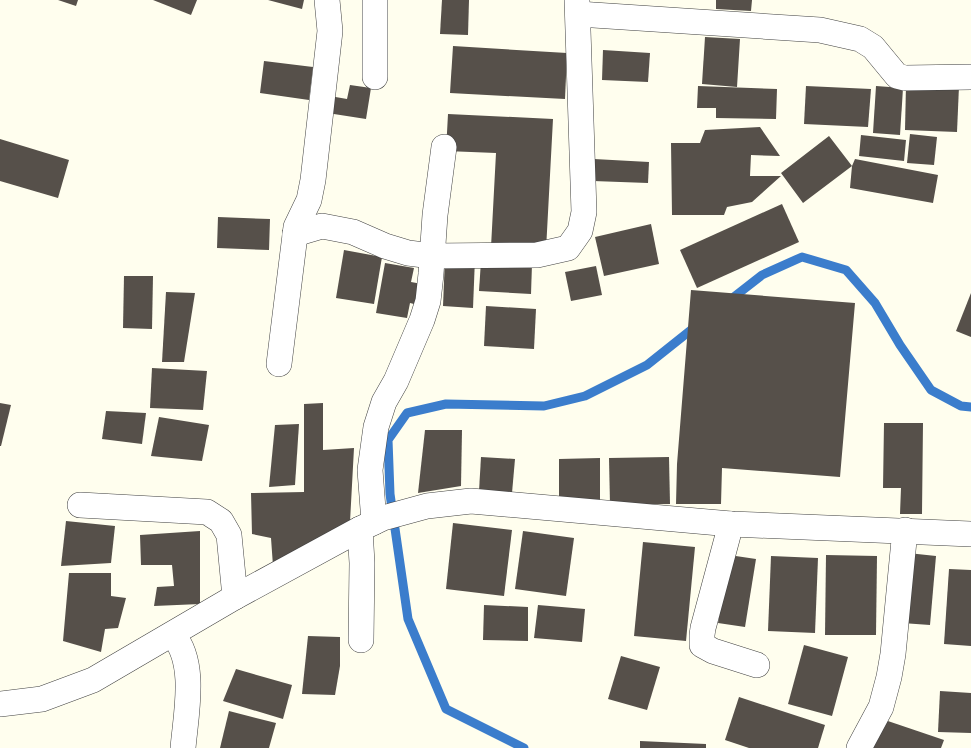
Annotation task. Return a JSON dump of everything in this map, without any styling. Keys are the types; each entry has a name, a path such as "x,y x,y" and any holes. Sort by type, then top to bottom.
{"street":[{"path":"279,364 295,234 298,221 309,200 313,180 330,31 326,0"},
{"path":"375,0 375,77"},
{"path":"295,234 322,226 353,232 385,246 432,256 537,255 568,248 580,231 584,212 578,7 820,30 860,39 873,47 897,76 905,78 971,77"},
{"path":"361,640 362,563 372,523 370,470 376,427 384,402 396,382 428,301 435,215 444,147"},
{"path":"0,704 42,699 179,645 236,597 372,523 426,506 471,501 731,524 971,534"},
{"path":"80,505 207,512 221,521 229,535 236,597"},
{"path":"731,524 703,628 702,645 713,651 757,665"},
{"path":"859,748 881,707 889,677 893,654 904,530"},
{"path":"179,645 188,696 183,748"}],"building":[{"path":"58,0 78,0 76,6"},
{"path":"153,0 197,0 191,15"},
{"path":"268,0 304,0 302,9"},
{"path":"442,0 469,0 468,35 440,34"},
{"path":"716,0 752,0 751,11 716,9"},
{"path":"705,37 740,39 737,87 702,84"},
{"path":"453,46 567,53 565,99 450,93"},
{"path":"603,50 650,53 648,82 602,80"},
{"path":"264,61 313,67 309,100 260,93"},
{"path":"350,85 371,88 366,119 321,112 324,95 347,99"},
{"path":"906,85 959,86 957,132 905,130"},
{"path":"698,86 777,89 776,119 716,118 716,108 697,108"},
{"path":"806,86 871,89 868,127 804,124"},
{"path":"876,86 903,88 900,135 873,133"},
{"path":"448,114 553,119 546,250 491,247 496,153 446,151"},
{"path":"760,127 780,156 751,155 750,176 781,176 752,202 727,207 724,215 672,215 671,143 700,143 705,130"},
{"path":"910,134 937,137 934,165 907,163"},
{"path":"861,135 906,140 904,161 859,156"},
{"path":"829,136 852,166 803,203 781,173"},
{"path":"0,139 69,160 58,198 0,181"},
{"path":"594,159 649,162 648,183 593,181"},
{"path":"855,159 938,175 933,203 850,188 852,166"},
{"path":"782,204 799,242 697,288 680,250"},
{"path":"218,217 270,219 269,250 217,248"},
{"path":"651,224 659,264 604,276 595,237"},
{"path":"344,250 382,257 374,304 336,298"},
{"path":"445,257 475,258 473,308 443,306"},
{"path":"481,261 532,264 531,294 479,291"},
{"path":"385,263 414,268 411,282 422,284 418,305 410,303 407,318 376,313"},
{"path":"596,266 602,295 571,301 565,272"},
{"path":"124,276 153,276 152,329 123,328"},
{"path":"691,290 855,303 840,477 722,468 721,504 676,504 677,464"},
{"path":"166,292 195,293 184,362 162,362"},
{"path":"971,293 971,337 956,331"},
{"path":"486,306 536,309 534,349 484,346"},
{"path":"152,368 207,371 203,410 150,408"},
{"path":"0,403 11,405 1,446 0,446"},
{"path":"323,403 323,450 354,448 350,522 273,566 271,538 252,534 251,493 304,492 304,404"},
{"path":"106,411 146,413 142,444 102,439"},
{"path":"159,417 209,425 202,461 151,456"},
{"path":"884,423 923,423 922,514 900,514 901,488 883,488"},
{"path":"299,424 295,485 269,487 275,425"},
{"path":"425,430 462,430 461,486 418,493"},
{"path":"481,457 515,459 512,493 479,491"},
{"path":"669,457 670,504 610,505 609,458"},
{"path":"600,458 600,501 559,501 559,459"},
{"path":"66,521 115,526 111,563 61,566"},
{"path":"453,523 512,530 504,596 446,589"},
{"path":"200,531 200,604 154,606 157,587 174,586 172,565 141,565 140,535"},
{"path":"523,531 574,538 566,596 515,589"},
{"path":"643,542 695,547 686,641 634,636"},
{"path":"908,553 936,556 930,625 902,623"},
{"path":"729,555 756,559 745,627 718,623"},
{"path":"826,555 877,556 876,635 825,635"},
{"path":"771,556 818,558 815,633 768,631"},
{"path":"949,569 971,570 971,646 944,644"},
{"path":"69,573 111,573 111,596 126,598 118,628 105,629 101,652 63,641"},
{"path":"484,605 528,607 528,641 483,640"},
{"path":"538,605 585,609 582,642 534,638"},
{"path":"308,636 340,637 340,666 335,695 302,694"},
{"path":"804,645 848,657 832,716 788,704"},
{"path":"621,656 660,667 647,710 608,699"},
{"path":"236,669 292,685 283,719 223,701"},
{"path":"940,691 971,693 971,733 938,732"},
{"path":"739,697 825,725 818,748 749,748 725,740"},
{"path":"229,711 276,723 269,748 220,748"},
{"path":"879,718 944,740 941,748 869,748"},
{"path":"640,741 706,744 706,748 640,748"}],"waterway":[{"path":"730,300 762,275 802,257 846,270 875,303 900,345 931,390 961,406 971,407"},
{"path":"524,748 446,709 408,619 390,494 388,440 407,413 446,404 544,406 585,396 647,365 696,326"}]}
